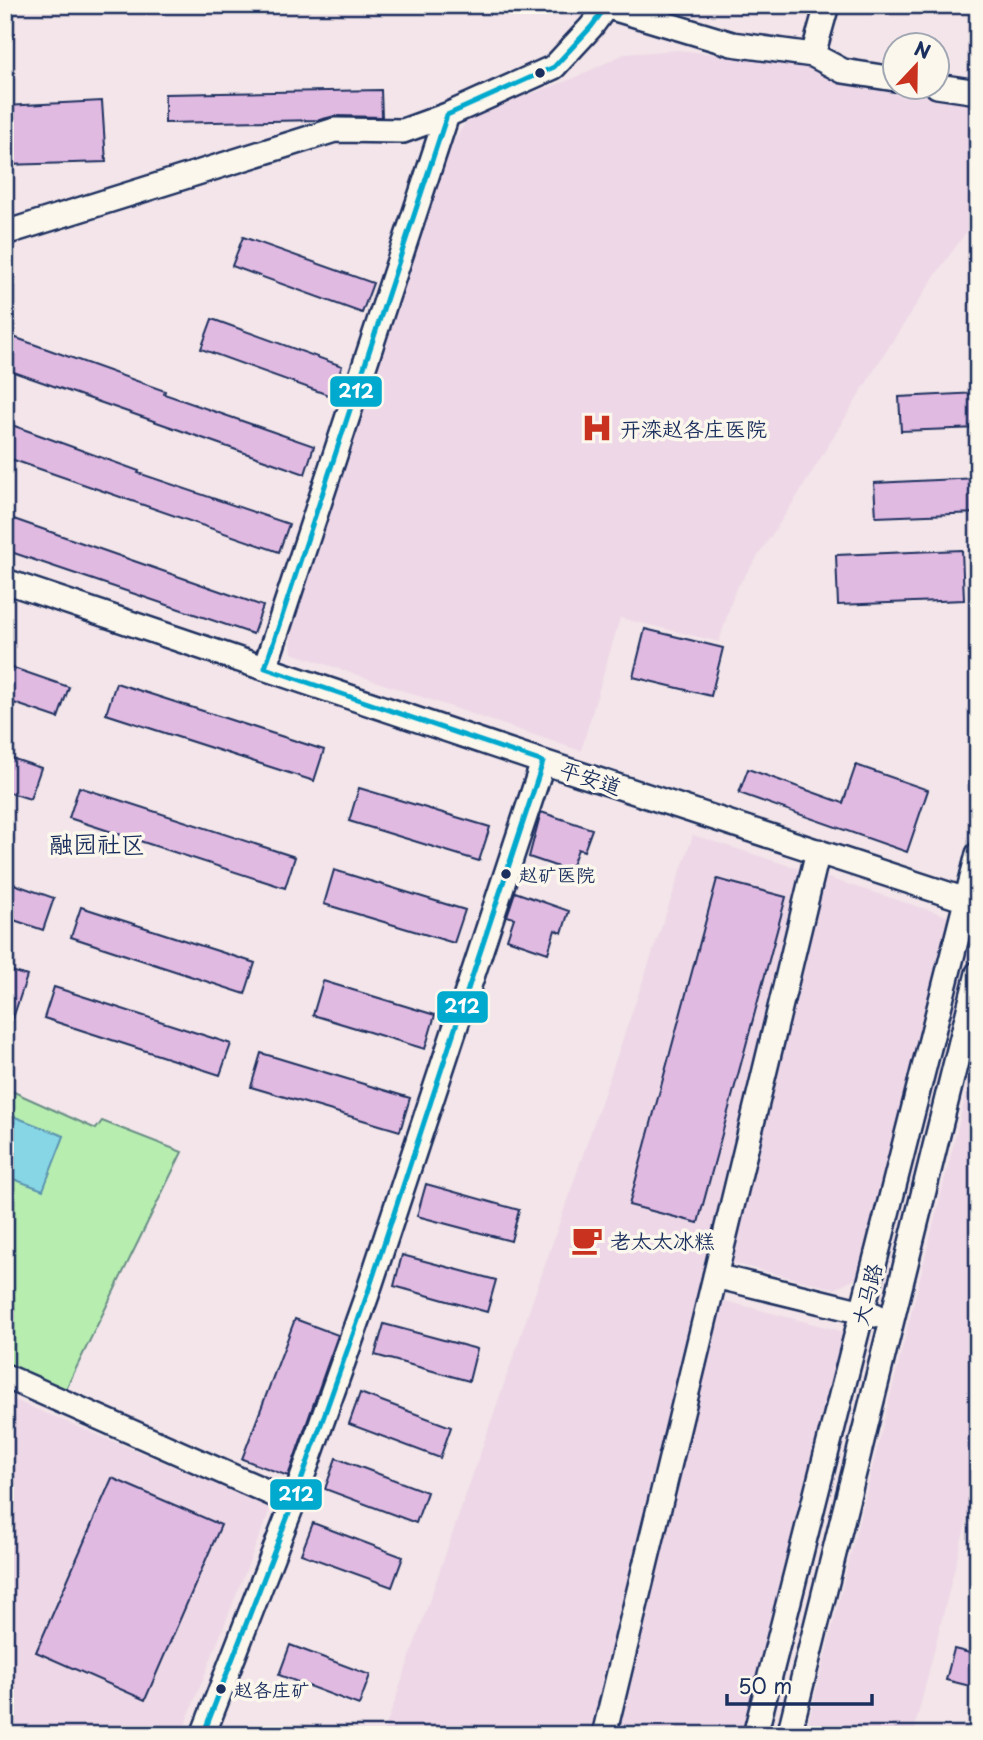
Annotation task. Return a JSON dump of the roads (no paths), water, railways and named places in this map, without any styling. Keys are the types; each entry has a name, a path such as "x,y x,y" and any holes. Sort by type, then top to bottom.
{"street":[{"path":"813,55 827,5"},
{"path":"5,233 10,229 335,130 403,131 447,115 554,67 608,6 732,44 813,55 843,71 881,77"},
{"path":"951,88 978,92"},
{"path":"265,668 447,115"},
{"name":"平安道","path":"5,581 543,762 972,902"},
{"path":"203,1735 293,1503 367,1296 543,762"},
{"path":"604,1735 818,851"},
{"name":"大马路","path":"755,1735 862,1312 972,902 978,854"},
{"name":"大马路","path":"789,1735 978,973"},
{"path":"715,1276 892,1320"},
{"path":"5,1376 293,1503"}],"water":[{"path":"5,1113 64,1136 43,1190 5,1176"}],"place":[{"name":"开滦赵各庄医院","path":"597,428"},
{"name":"赵矿医院","path":"506,874"},
{"name":"老太太冰糕","path":"587,1240"},
{"name":"赵各庄矿","path":"221,1689"}],"district":[{"name":"融园社区","path":"97,843"}]}
